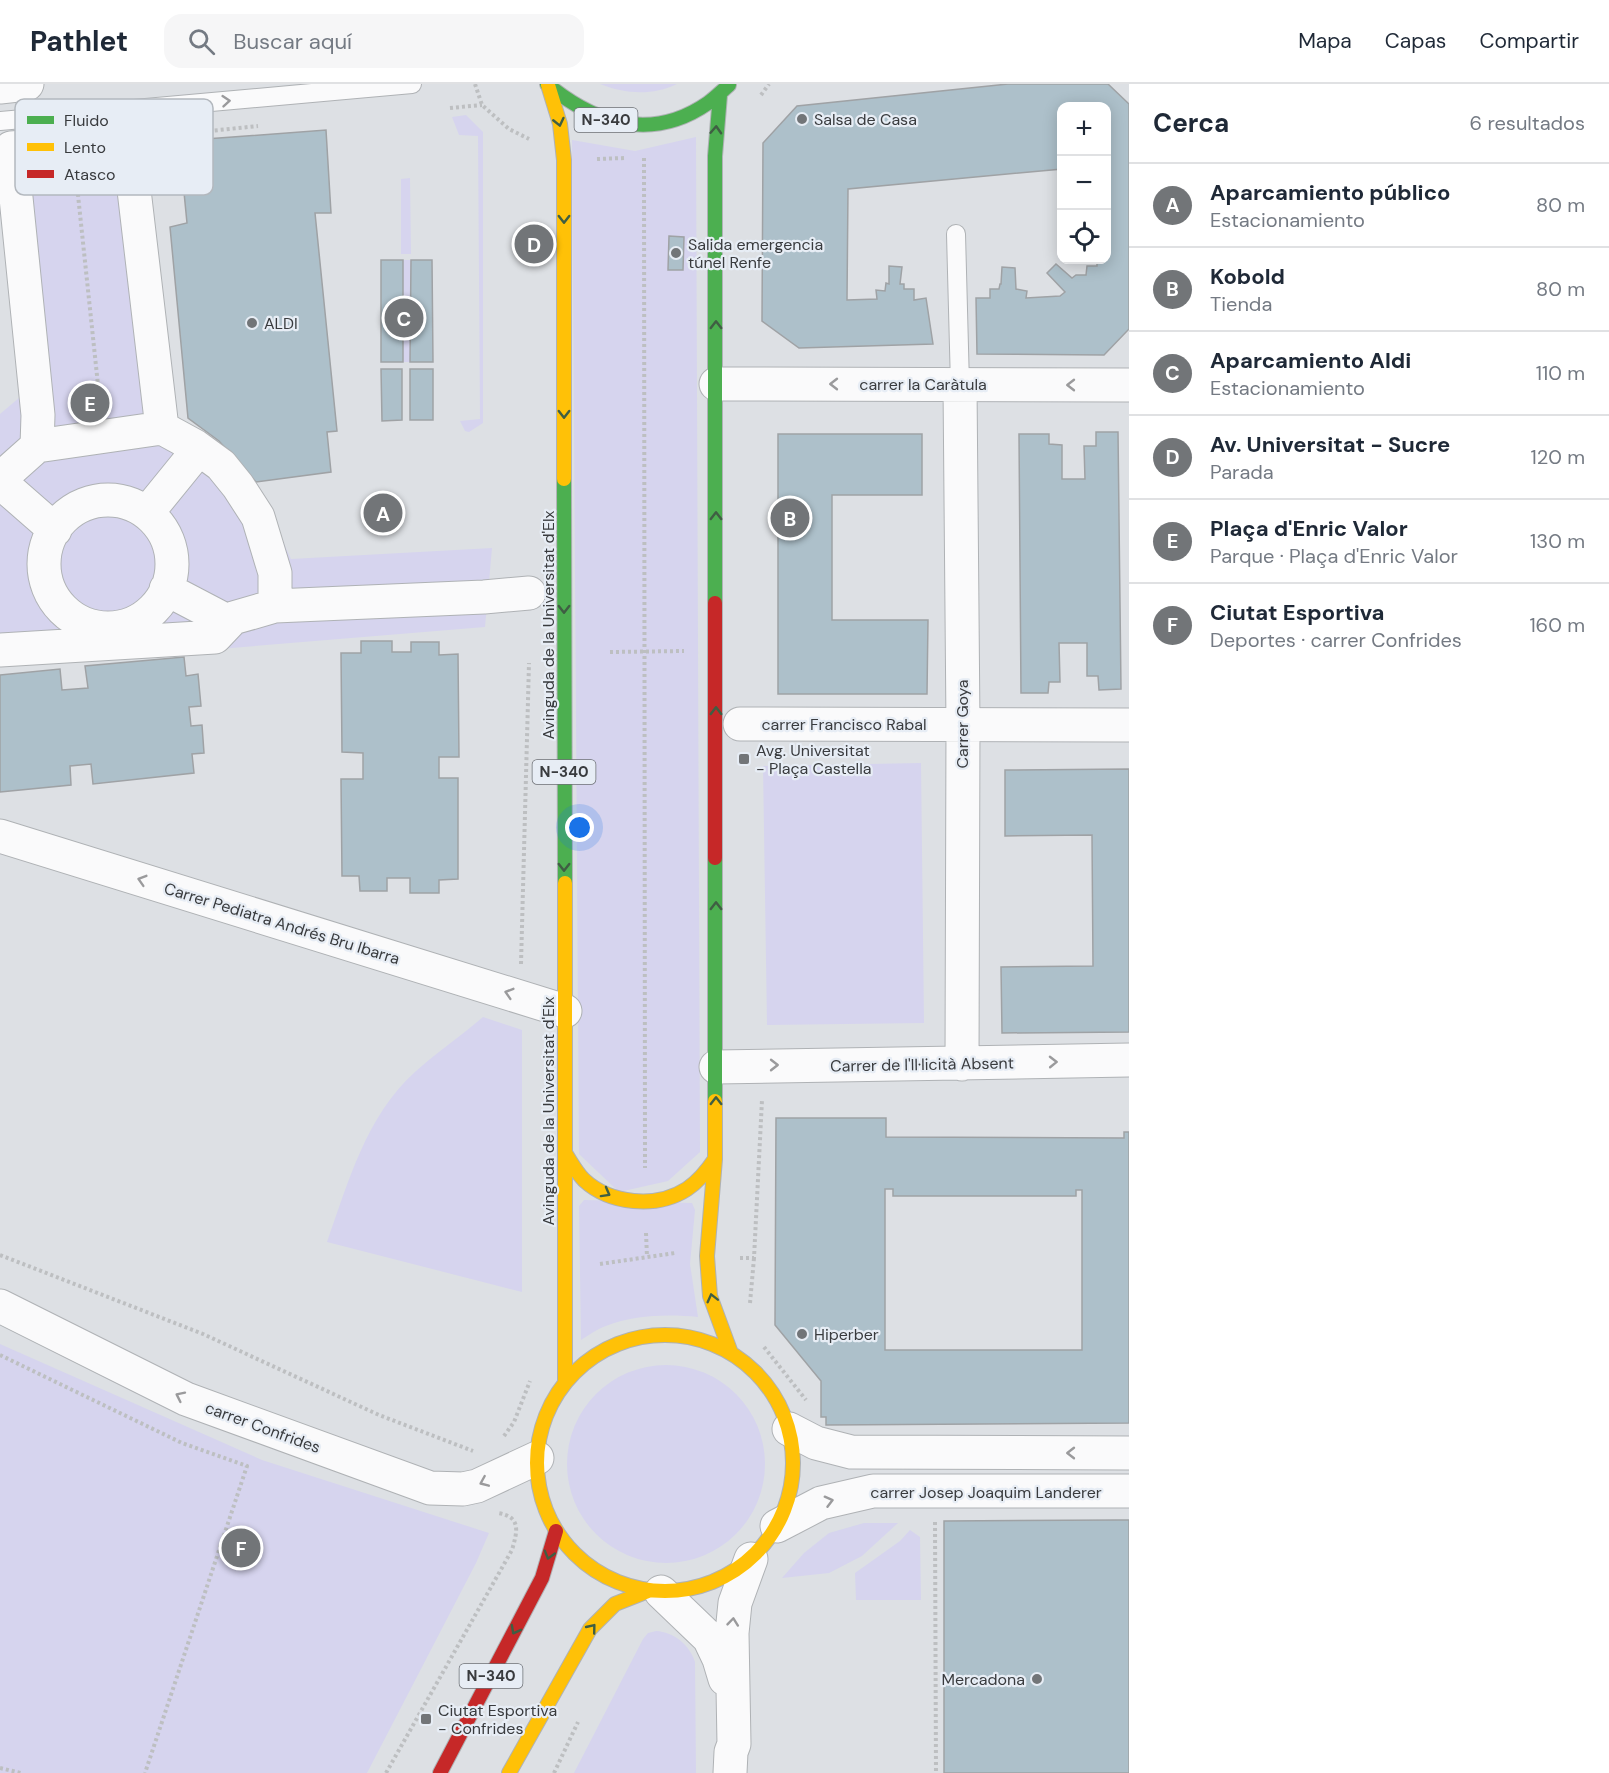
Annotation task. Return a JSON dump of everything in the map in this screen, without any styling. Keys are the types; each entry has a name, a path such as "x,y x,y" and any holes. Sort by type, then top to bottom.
{"highway":[{"name":"N-340","path":"547,85 569,103 593,116 620,124 648,125 674,120 698,110 720,95 730,84"},
{"name":"Avinguda de la Universitat d'Elx","path":"547,85 561,124 564,160 565,1383"},
{"path":"720,95 714,156 716,1159 707,1256 710,1296 731,1353"},
{"path":"565,1154 584,1180 613,1197 645,1203 674,1197 698,1182 716,1159"},
{"path":"509,1773 590,1629 615,1604 655,1591 686,1590 709,1584 731,1573 751,1559 777,1526 789,1495 800,1420 780,1406 767,1385 751,1368 731,1353 703,1340 673,1334 642,1336 613,1346 587,1361 565,1383 550,1406 541,1431 537,1458 538,1483 545,1508 556,1531 577,1557 604,1576 655,1591"},
{"name":"N-340","path":"440,1773 542,1578 556,1531"}],"street":[{"path":"0,87 27,84"},
{"path":"15,148 11,148 15,188"},
{"path":"16,195 38,415 37,446"},
{"path":"135,195 162,428"},
{"name":"carrer la Caràtula","path":"716,384 1129,385"},
{"name":"Carrer Goya","path":"960,385 963,725 962,1064"},
{"path":"55,530 0,480 37,446 162,428 199,449 221,465 258,517 275,573 275,606"},
{"path":"147,513 199,449"},
{"path":"97,500 118,500 147,513 167,537 172,558 171,579 162,598 148,614 130,624 109,628 88,624 69,615 55,599 46,580 45,559 50,538 60,520 78,507 97,500"},
{"path":"166,589 229,622"},
{"path":"14,649 215,637 233,618 275,606 529,593"},
{"path":"14,649 64,609"},
{"name":"carrer Francisco Rabal","path":"740,724 1129,725"},
{"name":"Carrer Pediatra Andrés Bru Ibarra","path":"0,836 565,1011"},
{"name":"Carrer de l'Il·licità Absent","path":"716,1067 1129,1060"},
{"name":"carrer Confrides","path":"0,1306 186,1399 430,1488 463,1489 477,1486 537,1458"},
{"path":"800,1420 816,1443 851,1452 1129,1453"},
{"name":"carrer Josep Joaquim Landerer","path":"777,1526 821,1503 873,1491 1129,1491"},
{"path":"732,1758 732,1633 735,1603 751,1559"},
{"path":"655,1591 709,1638 719,1659 727,1685 732,1758"}],"lane":[{"path":"213,102 412,84"},
{"path":"0,121 15,120"},
{"path":"956,234 960,385"}],"path":[{"path":"475,84 482,105 509,129 528,137 533,145"},
{"path":"450,108 482,105"},
{"path":"644,158 645,1174"},
{"path":"78,195 103,436"},
{"path":"610,652 691,651"},
{"path":"520,974 529,652"},
{"path":"749,1307 754,1258 762,1095"},
{"path":"646,1229 647,1257"},
{"path":"600,1264 676,1253"},
{"path":"0,1255 203,1334 379,1415 472,1451 482,1452"},
{"path":"732,1257 754,1258"},
{"path":"762,1345 800,1420"},
{"path":"0,1355 182,1443 247,1466 145,1773"},
{"path":"503,1438 514,1422 531,1383 531,1372"},
{"path":"935,1511 936,1773"},
{"path":"386,1773 512,1550 517,1532 516,1525 510,1517 495,1512"},
{"path":"554,1773 582,1715"},
{"path":"0,1768 21,1773"}],"shaded area":[{"path":"600,84 677,84 648,92 629,92"},
{"path":"466,115 483,132 483,423 469,432 465,431 460,421 480,419 478,136 459,135 452,117"},
{"path":"696,137 700,1152 668,1181 619,1192 579,1154 572,140 635,151"},
{"path":"15,142 15,195 142,195 170,422 262,496 291,559 492,548 485,627 0,667 0,414 26,392 4,143"},
{"path":"410,178 411,254 401,254 401,179"},
{"path":"403,260 411,260 410,362 403,362"},
{"path":"921,763 924,1023 767,1025 763,766"},
{"path":"483,1017 522,1030 522,1292 327,1242 360,1151 384,1109 415,1072"},
{"path":"584,1200 692,1203 695,1210 690,1264 698,1317 663,1316 617,1322 581,1340 579,1206"},
{"path":"0,1344 262,1460 489,1533 476,1563 367,1773 0,1773"},
{"path":"656,1365 676,1365 704,1372 729,1387 743,1401 758,1426 765,1454 765,1474 758,1502 743,1527 729,1541 695,1559 676,1563 656,1563 628,1556 603,1541 589,1527 571,1493 567,1474 567,1454 574,1426 589,1401 603,1387 637,1369"},
{"path":"864,1523 898,1523 862,1556 829,1573 782,1578 804,1553 829,1533"},
{"path":"910,1530 920,1537 921,1600 856,1600 855,1573 900,1541"},
{"path":"656,1631 680,1640 689,1650 695,1662 696,1773 574,1773 643,1639 648,1633"}],"building":[{"path":"1008,84 1108,84 1129,104 1129,329 1104,355 977,354 976,298 990,298 990,289 999,289 1002,267 1015,268 1016,289 1027,291 1026,298 1060,296 1065,292 1047,273 1056,264 1072,278 1076,275 1086,275 1087,266 1111,264 1111,102 1057,102 1057,169 848,189 847,300 877,299 876,290 885,291 886,283 889,284 889,266 902,267 900,284 904,284 904,289 914,289 914,300 926,298 933,344 799,348 762,321 763,143 797,106"},
{"name":"ALDI","path":"326,130 331,213 315,213 337,431 327,432 331,472 256,482 219,441 188,418 170,227 187,223 184,195 213,195 213,138"},
{"name":"Salida emergencia túnel Renfe","path":"669,236 684,237 683,270 668,270"},
{"path":"381,260 403,260 403,362 381,362"},
{"path":"411,260 432,260 433,362 410,362"},
{"path":"381,369 402,369 402,420 382,421"},
{"path":"410,369 433,369 433,420 410,420"},
{"path":"1096,432 1118,432 1121,689 1099,690 1098,676 1087,676 1087,643 1059,643 1060,682 1049,682 1048,693 1021,693 1019,434 1049,434 1049,444 1062,445 1062,479 1085,479 1084,446 1096,446"},
{"path":"778,434 922,434 922,495 832,495 832,620 928,620 927,694 778,694"},
{"path":"361,641 392,641 392,652 411,652 411,642 439,642 439,655 458,654 459,757 439,757 439,778 458,778 458,879 439,880 439,893 410,893 410,878 387,878 387,891 360,891 359,876 342,876 341,779 363,779 363,753 342,752 341,653 361,653"},
{"path":"184,657 186,676 198,674 201,706 189,707 191,726 202,725 204,753 192,754 194,773 93,784 91,764 70,766 71,785 0,792 0,675 60,669 62,690 88,688 85,666"},
{"path":"1129,769 1129,1032 1002,1033 1001,967 1093,966 1092,835 1005,836 1005,770"},
{"path":"776,1118 886,1118 886,1137 1124,1138 1124,1132 1129,1132 1129,1423 826,1425 826,1417 821,1417 821,1381 775,1325","holes":["885,1189 893,1189 893,1196 1076,1196 1076,1190 1082,1190 1082,1350 885,1350"]},
{"name":"Mercadona","path":"1129,1520 1129,1773 944,1773 944,1521"}],"traffic: fast":[{"path":"547,84 565,98 604,118 645,125 666,122 687,115 708,103 729,85"},
{"path":"715,603 715,156 720,95"},
{"path":"564,479 565,883"},
{"path":"715,858 715,1101"}],"traffic: slow":[{"path":"548,85 560,124 564,160 564,479"},
{"path":"565,883 565,1383"},
{"path":"715,1101 715,1159 707,1256 710,1296 731,1353"},
{"path":"565,1153 581,1177 595,1188 620,1199 634,1201 661,1199 687,1189 706,1172 715,1159"},
{"path":"665,1335 690,1337 725,1350 746,1364 764,1382 783,1414 791,1438 793,1463 791,1488 778,1523 764,1544 746,1562 714,1581 690,1589 665,1591 640,1589 605,1576 584,1562 566,1544 547,1512 539,1488 537,1463 539,1438 552,1403 566,1382 584,1364 616,1345 640,1337 665,1335"},
{"path":"509,1773 590,1629 615,1604 648,1591"}],"traffic: jam":[{"path":"715,603 715,858"},
{"path":"440,1773 542,1578 556,1531"}],"place":[{"name":"Salsa de Casa","path":"802,119"},
{"name":"Av. Universitat - Sucre","path":"534,244"},
{"name":"Salida emergencia túnel Renfe","path":"676,253"},
{"name":"Aparcamiento Aldi","path":"404,318"},
{"name":"ALDI","path":"252,323"},
{"name":"Plaça d'Enric Valor","path":"90,403"},
{"name":"Aparcamiento público","path":"383,513"},
{"name":"Kobold","path":"790,518"},
{"name":"Avg. Universitat - Plaça Castella","path":"744,759"},
{"name":"Hiperber","path":"802,1334"},
{"name":"Ciutat Esportiva","path":"241,1548"},
{"name":"Mercadona","path":"1037,1679"},
{"name":"Ciutat Esportiva - Confrides","path":"426,1719"}]}
